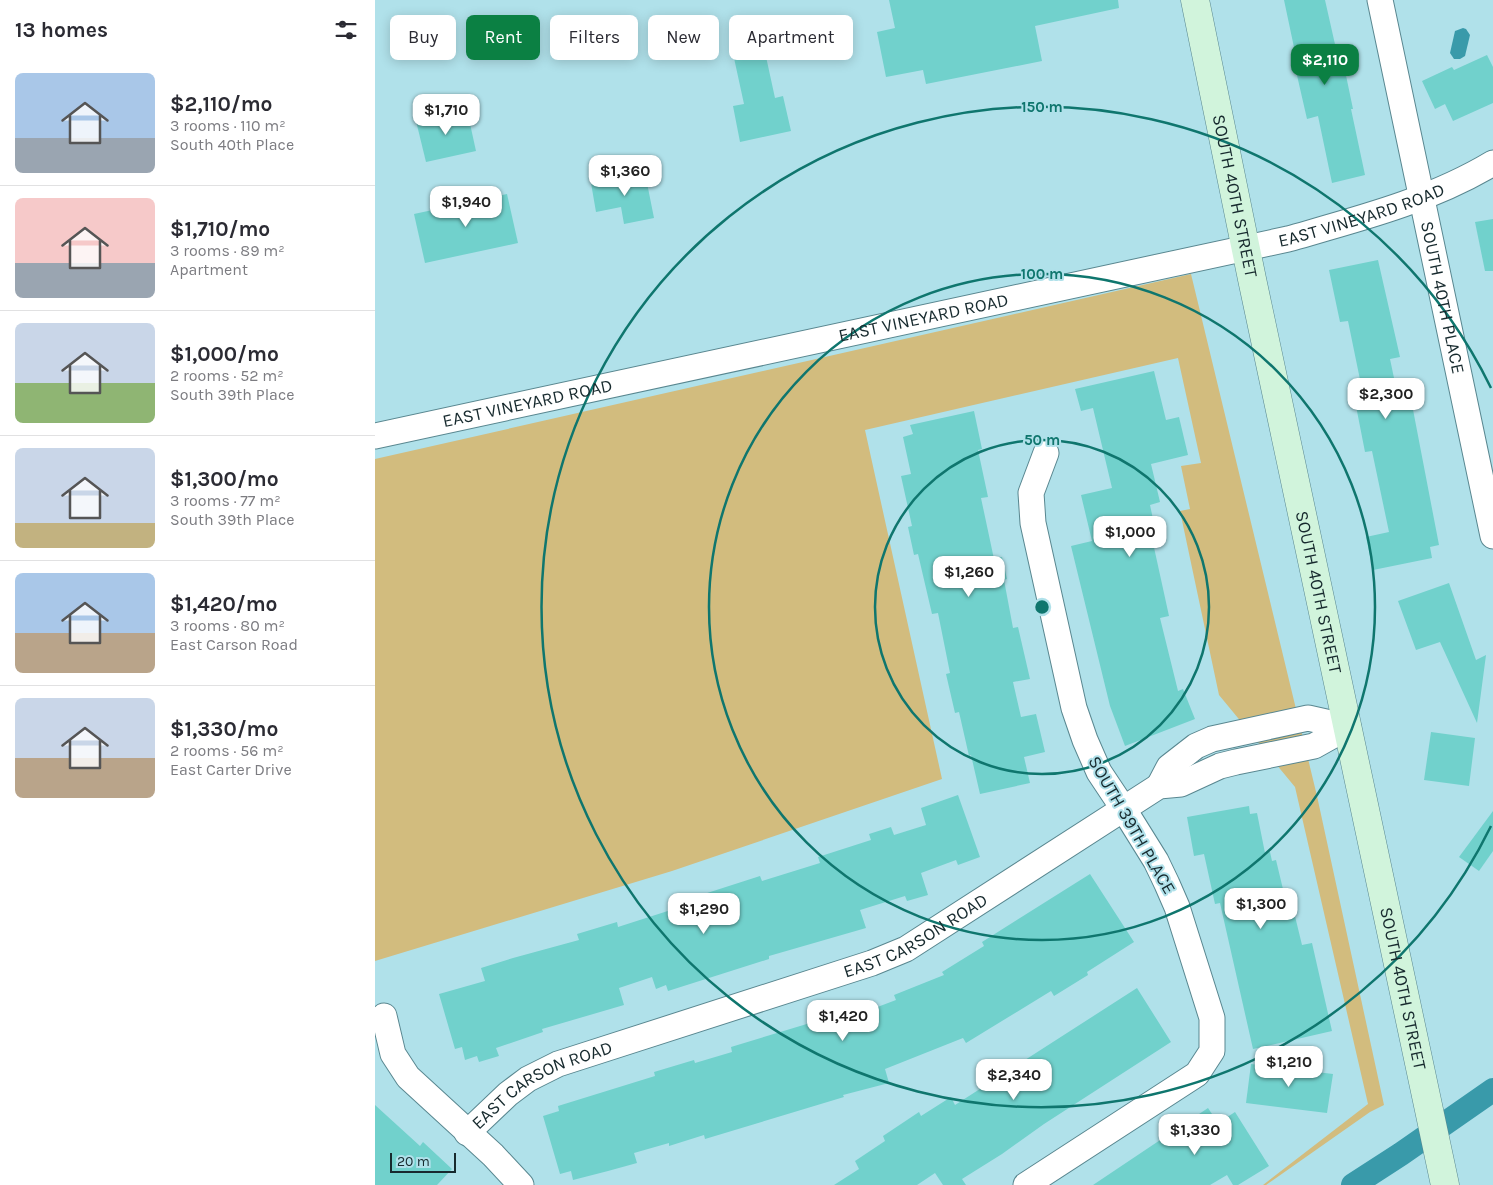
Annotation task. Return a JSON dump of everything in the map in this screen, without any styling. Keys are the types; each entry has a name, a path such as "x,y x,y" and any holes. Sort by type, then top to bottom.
{"main road":[{"name":"SOUTH 40TH STREET","path":"1195,0 1442,1172"}],"street":[{"name":"SOUTH 40TH PLACE","path":"1380,0 1493,536"},
{"name":"EAST VINEYARD ROAD","path":"375,436 1288,239 1380,213 1421,198 1471,176 1493,163"},
{"name":"SOUTH 39TH PLACE","path":"1027,1185 1197,1074 1212,1051 1212,1018 1177,907 1156,861 1099,772 1074,708 1033,522 1031,493 1046,453"},
{"name":"EAST CARSON ROAD","path":"1159,786 1169,767 1196,746 1212,739 1308,718 1348,727"},
{"name":"EAST CARSON ROAD","path":"467,1133 508,1094 528,1080 558,1064 872,963 906,949 1159,786 1181,784 1220,766 1314,746 1348,727"},
{"path":"1229,735 1236,762"},
{"path":"384,1016 393,1054 407,1077 493,1155 521,1185"}],"shaded area":[{"path":"1191,274 1317,796 1384,1105 1370,1112 1266,1185 1263,1185 1368,1104 1295,787 1219,695 1180,511 1190,509 1181,466 1201,463 1178,358 865,430 942,779 672,871 375,961 375,459"}],"water":[{"path":"1463,28 1470,35 1465,56 1460,59 1454,59 1450,53 1455,31"}],"building":[{"path":"889,0 1118,0 1119,8 1035,26 1042,61 926,84 923,70 886,77 877,32 895,28"},
{"path":"1284,0 1325,0 1339,62 1343,61 1365,175 1332,183 1318,116 1307,119 1296,71 1299,71"},
{"path":"1487,55 1493,67 1493,103 1453,121 1445,104 1435,109 1422,81 1452,67 1454,70"},
{"path":"734,60 767,60 775,98 783,96 791,131 740,142 733,106 744,104"},
{"path":"467,110 476,151 426,162 416,121"},
{"path":"645,173 654,218 624,224 621,207 596,212 591,183"},
{"path":"507,194 518,243 425,263 414,214"},
{"path":"1493,219 1493,271 1485,271 1475,222"},
{"path":"1378,260 1400,357 1390,359 1398,397 1410,394 1439,545 1430,547 1432,558 1373,570 1366,537 1389,532 1372,451 1365,452 1356,406 1365,404 1348,321 1340,322 1329,270"},
{"path":"1154,371 1166,420 1179,417 1188,455 1151,464 1160,502 1150,505 1153,519 1148,520 1169,616 1160,618 1178,691 1183,689 1195,719 1125,746 1110,706 1071,546 1092,541 1081,495 1112,488 1093,408 1081,411 1075,389"},
{"path":"974,411 982,449 978,450 988,497 981,498 994,559 1002,557 1007,579 1004,580 1013,628 1018,627 1030,679 1013,682 1021,717 1036,714 1045,752 1024,757 1030,783 980,794 959,712 955,713 946,674 950,673 938,613 932,614 918,554 914,555 908,527 912,526 901,476 911,474 903,437 913,434 910,425"},
{"path":"1449,583 1476,660 1486,655 1477,723 1440,642 1416,650 1398,601"},
{"path":"1431,732 1475,738 1469,786 1424,780"},
{"path":"958,795 980,857 958,865 956,860 921,873 928,895 907,901 905,896 860,910 866,928 769,956 769,959 668,991 666,985 656,989 652,977 619,988 624,1005 542,1029 543,1032 496,1048 499,1056 479,1062 477,1056 465,1060 462,1047 455,1049 439,994 485,981 481,968 579,940 577,934 617,922 618,927 674,909 673,904 760,876 762,881 820,863 818,857 871,840 869,834 891,827 894,835 926,825 921,808"},
{"path":"1249,806 1250,814 1257,813 1265,853 1270,852 1272,861 1276,860 1288,910 1293,908 1302,945 1312,943 1332,1031 1253,1049 1220,903 1215,904 1204,854 1194,856 1187,817"},
{"path":"1493,811 1493,851 1479,871 1459,857"},
{"path":"1090,874 1134,942 1087,972 1088,975 1054,996 1051,991 966,1043 963,1038 885,1069 889,1083 843,1095 844,1097 705,1139 704,1135 669,1146 669,1143 634,1153 637,1163 573,1180 571,1171 560,1174 543,1116 559,1111 558,1106 655,1076 654,1072 694,1060 695,1063 732,1052 731,1047 830,1017 829,1015 849,1010 851,1017 896,1000 894,995 944,975 942,972 984,946 982,942"},
{"path":"1137,988 1171,1042 962,1179 966,1185 943,1185 935,1173 917,1185 834,1185 859,1169 855,1161 885,1141 883,1136 919,1112 921,1116 951,1097 955,1105"},
{"path":"1251,1064 1333,1074 1327,1113 1246,1103"},
{"path":"375,1105 420,1146 423,1142 452,1169 437,1185 375,1185"},
{"path":"1208,1108 1218,1123 1235,1112 1269,1166 1238,1185 1233,1185 1227,1175 1210,1185 1093,1185"}],"waterway":[{"path":"1353,1185 1493,1090"}]}
